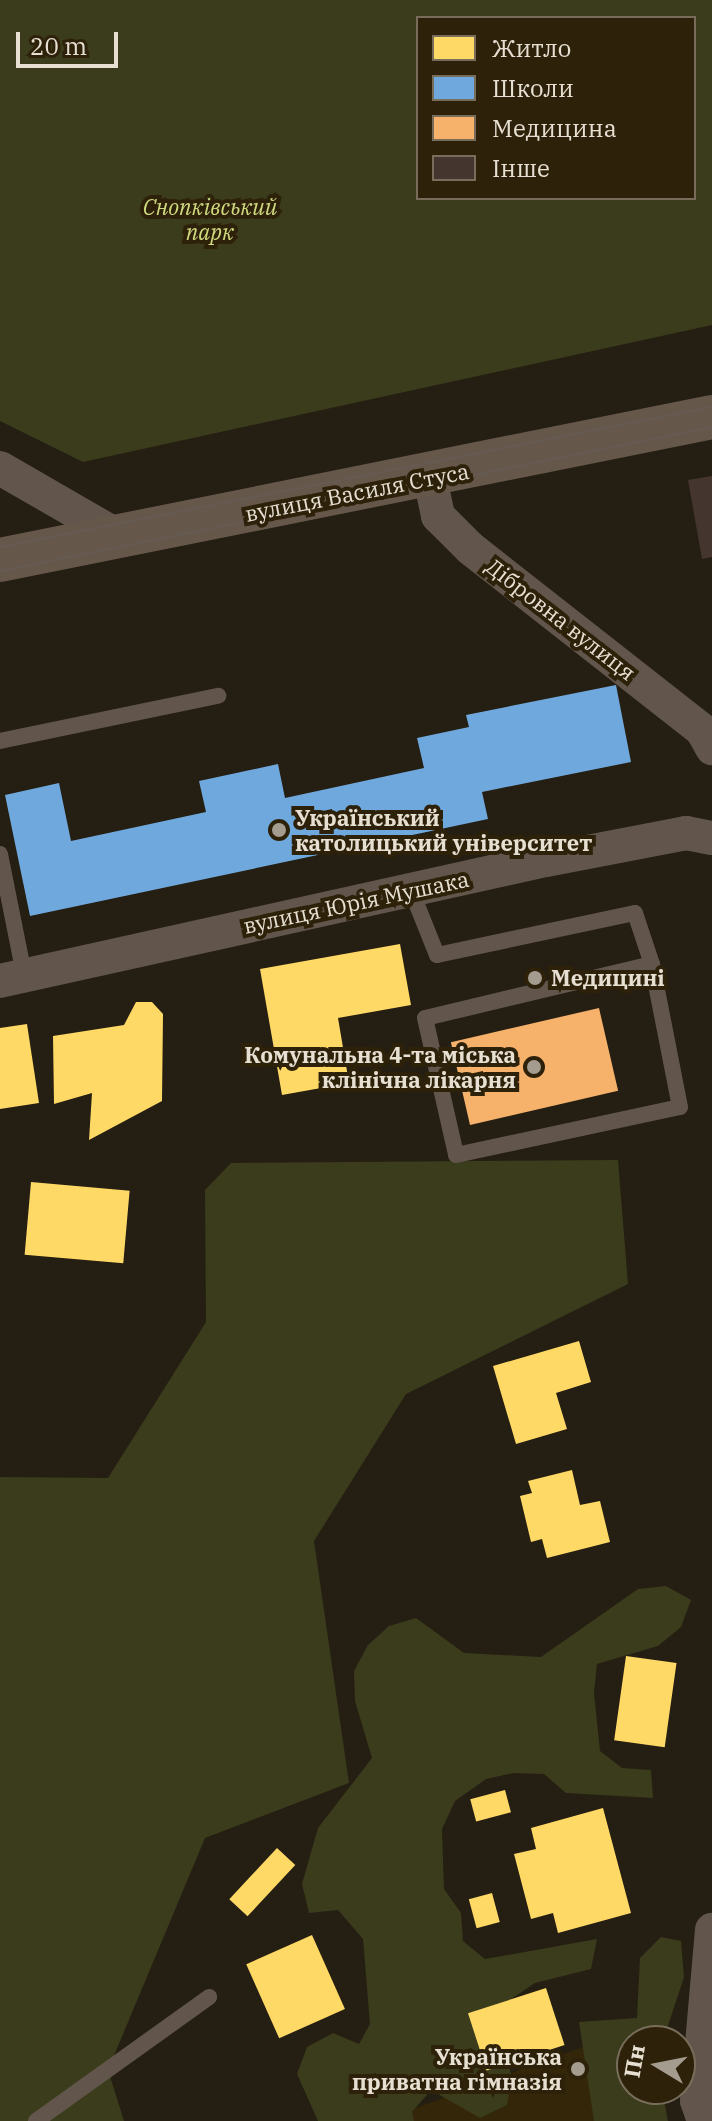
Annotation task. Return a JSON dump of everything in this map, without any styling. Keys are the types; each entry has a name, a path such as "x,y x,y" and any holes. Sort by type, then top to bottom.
{"main road":[{"name":"вулиця Василя Стуса","path":"0,560 123,539 430,478 712,417"}],"street":[{"path":"0,468 123,539"},
{"name":"Дібровна вулиця","path":"430,478 438,516 470,548 702,730 712,748"},
{"name":"вулиця Юрія Мушака","path":"12,978 411,890 703,831"},
{"path":"704,2121 697,2101 712,1930"}],"lane":[{"path":"0,741 218,696"},
{"path":"0,854 12,978"},
{"path":"411,890 437,955 635,913 652,964 680,1107 456,1155 425,1018 652,964"},
{"path":"36,2121 209,1997"}],"shaded area":[{"name":"Українська приватна гімназія","path":"616,2035 616,2105 643,2105 654,2121 380,2121"}],"green space":[{"name":"Снопківський парк","path":"0,0 712,0 712,325 83,462 0,421"},
{"path":"618,1160 628,1284 406,1394 314,1541 349,1783 205,1838 108,2070 124,2121 0,2121 0,1477 108,1478 206,1322 205,1190 231,1163"},
{"path":"666,1586 691,1600 681,1627 658,1646 597,1664 594,1693 600,1751 622,1768 651,1770 653,1798 566,1793 544,1774 514,1773 486,1779 455,1801 442,1829 444,1889 461,1913 463,1941 485,1959 597,1939 591,1969 535,1983 511,1999 495,2023 512,2077 507,2105 480,2118 431,2090 412,2112 414,2121 318,2121 297,2074 307,2047 333,2033 359,2044 370,2024 363,1939 338,1910 309,1913 302,1884 318,1828 372,1758 355,1701 354,1671 368,1645 389,1626 416,1618 464,1653 541,1657 638,1589"},
{"path":"661,1937 681,1941 684,1977 668,2025 616,2025 616,2105 665,2105 668,2121 594,2121 579,2022 637,2018 640,1958"}],"building: Житло":[{"path":"400,944 411,1005 338,1018 349,1083 282,1095 260,969"},
{"path":"136,1002 152,1002 163,1014 162,1101 89,1140 92,1093 54,1104 53,1036 124,1025"},
{"path":"27,1024 39,1103 0,1109 0,1028"},
{"path":"31,1182 130,1191 123,1263 25,1255"},
{"path":"579,1341 591,1382 556,1393 567,1429 516,1444 493,1366"},
{"path":"572,1470 580,1505 600,1501 610,1542 547,1558 542,1539 531,1542 520,1496 532,1493 528,1481"},
{"path":"626,1656 677,1663 665,1747 614,1740"},
{"path":"505,1790 511,1812 476,1822 470,1799"},
{"path":"603,1808 631,1913 558,1933 553,1913 531,1919 514,1854 536,1849 531,1828"},
{"path":"277,1848 295,1865 248,1916 229,1899"},
{"path":"492,1893 500,1922 477,1928 469,1899"},
{"path":"312,1935 345,2009 279,2038 246,1964"},
{"path":"546,1988 565,2045 487,2070 468,2013"}],"building: Школи":[{"name":"Український католицький університет","path":"616,685 631,762 482,792 488,819 30,916 5,795 59,783 71,841 206,812 199,781 278,764 285,798 424,768 417,738 469,727 466,715"}],"building: Медицина":[{"name":"Комунальна 4-та міська клінічна лікарня","path":"599,1008 618,1091 470,1125 451,1042"}],"building: Інше":[{"path":"712,476 712,557 702,559 688,480"}],"tram line":[{"path":"0,547 712,407"},
{"path":"0,571 712,427"}],"place":[{"name":"Український католицький університет","path":"279,830"},
{"name":"Медицині","path":"535,978"},
{"name":"Комунальна 4-та міська клінічна лікарня","path":"534,1067"},
{"name":"Українська приватна гімназія","path":"578,2069"}]}
